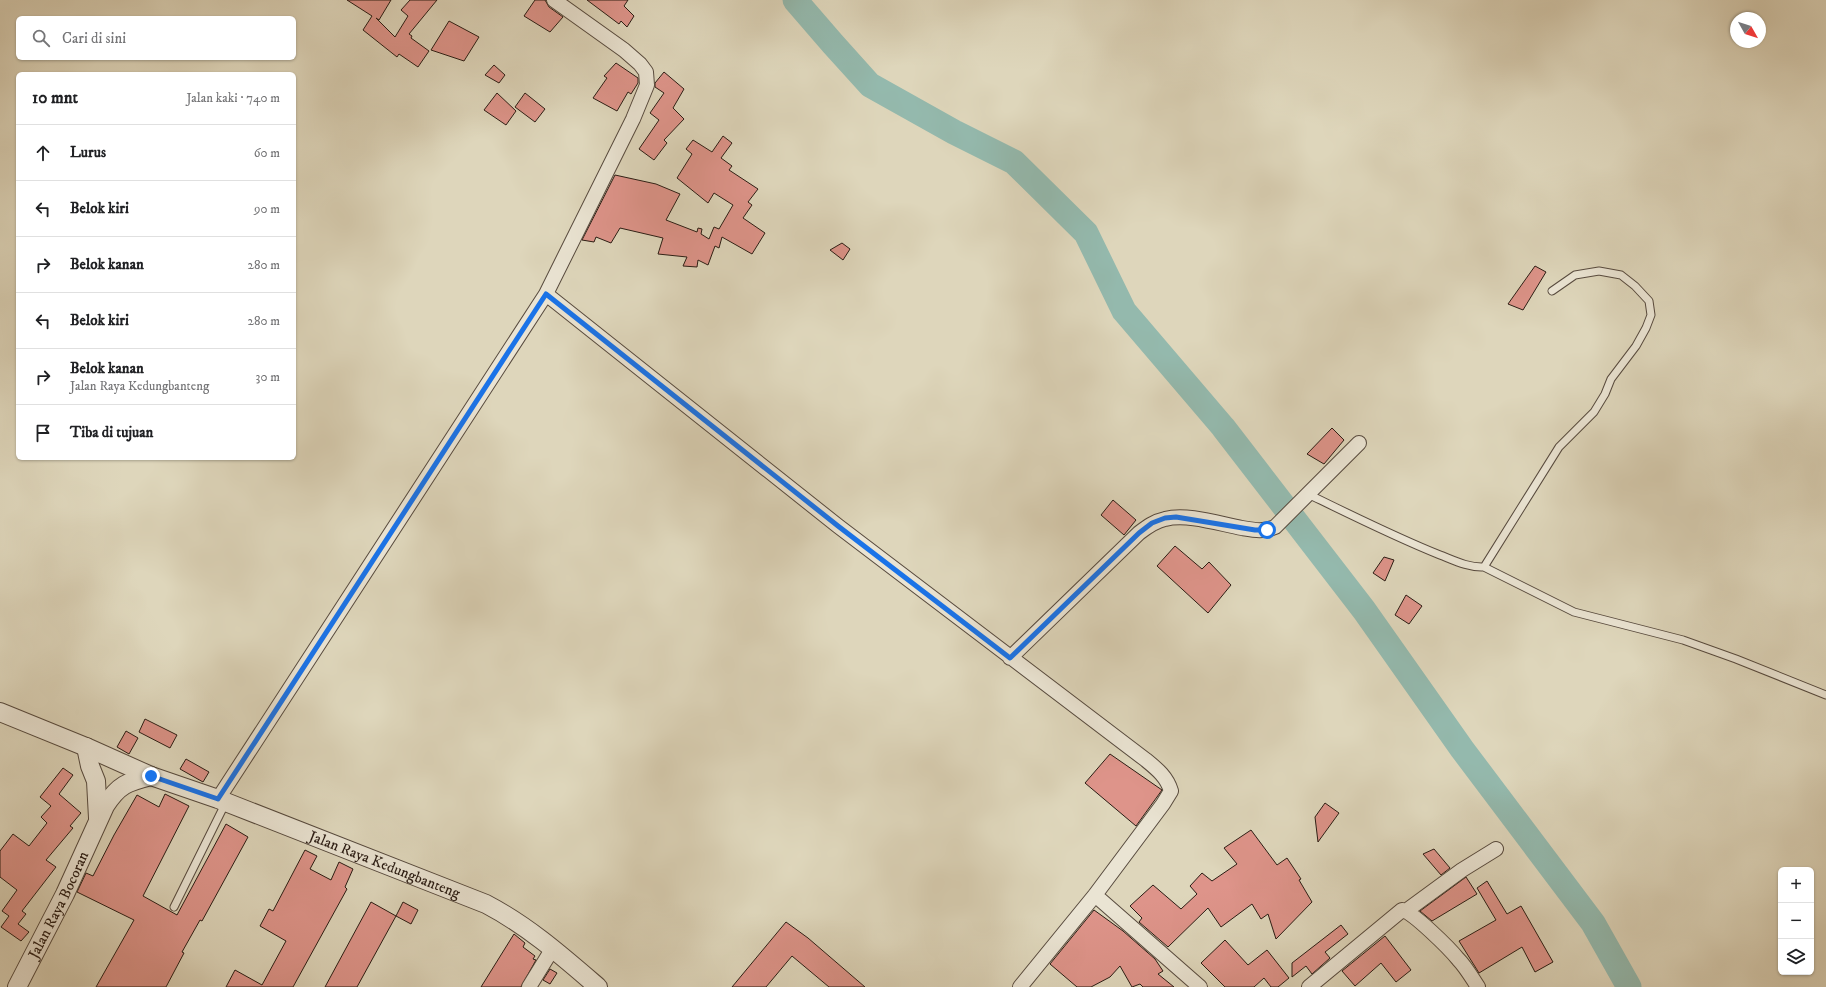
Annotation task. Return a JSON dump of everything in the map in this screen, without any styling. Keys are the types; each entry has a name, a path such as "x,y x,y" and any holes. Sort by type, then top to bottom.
{"street":[{"path":"222,800 546,294 633,119 647,85 646,72 640,64 624,50 554,0"},
{"path":"546,294 844,531 1146,760 1162,774 1169,783 1171,791 1164,804 1095,895 1020,987"},
{"path":"1010,658 1139,533 1152,523 1165,518 1183,517 1255,530 1267,530 1275,527 1359,443"},
{"name":"Jalan Raya Kedungbanteng","path":"0,712 86,747 151,776 222,800 486,904 511,917 553,948 598,987"},
{"path":"86,747 90,766 96,781 98,822"},
{"name":"Jalan Raya Bocoran","path":"17,987 65,894 98,822 113,794 126,783 151,776"},
{"path":"1309,987 1398,912 1406,911 1462,870 1496,848"},
{"path":"1095,895 1200,987"},
{"path":"1406,911 1459,959 1478,987"},
{"path":"529,987 553,948"}],"lane":[{"path":"1484,567 1559,447 1594,412 1611,379 1636,346 1646,328 1651,314 1648,301 1635,286 1621,275 1599,271 1575,275 1552,291"},
{"path":"1304,498 1458,562 1484,567 1574,612 1683,640 1736,659 1826,695"},
{"path":"174,907 222,800"}],"building":[{"path":"347,0 391,0 379,20 376,18 395,37 408,16 401,10 410,0 437,0 409,34 412,36 411,38 429,51 418,67 399,54 397,57 363,30 372,16"},
{"path":"535,0 545,0 549,7 563,17 550,32 524,16"},
{"path":"587,0 628,0 624,6 634,16 627,27 621,21 619,24"},
{"path":"449,21 479,37 464,61 431,50"},
{"path":"616,63 638,78 638,83 631,94 628,92 617,111 593,98 607,78 604,76"},
{"path":"494,65 505,75 499,83 485,75"},
{"path":"664,72 684,89 673,108 684,119 664,140 667,143 654,160 639,149 659,120 650,113 664,93 655,87 655,83"},
{"path":"497,93 516,111 506,125 484,110"},
{"path":"525,93 545,109 535,122 515,107"},
{"path":"723,136 732,143 721,158 732,166 729,170 758,189 748,202 752,205 743,218 765,233 752,254 722,237 719,248 715,246 708,265 698,260 697,267 683,266 687,257 658,254 663,238 620,228 611,243 596,237 594,242 582,240 615,175 656,184 680,194 666,220 697,232 698,228 702,229 701,234 709,239 714,227 719,229 733,205 714,193 708,203 677,178 692,154 686,149 693,140 712,152"},
{"path":"842,243 850,249 843,260 830,250"},
{"path":"1535,266 1546,272 1523,310 1508,304"},
{"path":"1332,428 1344,440 1324,464 1307,454"},
{"path":"1113,500 1136,520 1124,535 1101,515"},
{"path":"1175,546 1202,569 1209,562 1231,585 1208,613 1157,566"},
{"path":"1384,557 1394,560 1385,581 1373,573"},
{"path":"1406,595 1422,606 1409,624 1395,615"},
{"path":"145,719 177,735 170,748 139,732"},
{"path":"126,731 138,738 129,754 117,747"},
{"path":"1110,754 1162,790 1136,826 1085,783"},
{"path":"186,759 209,772 203,782 180,769"},
{"path":"63,768 73,775 59,794 81,813 70,826 73,828 46,860 56,867 22,911 26,914 18,924 29,932 21,941 1,927 9,916 2,911 17,890 0,877 0,851 13,834 29,846 47,823 41,817 51,806 40,797"},
{"path":"165,794 189,806 143,896 177,915 226,824 248,837 202,921 200,920 182,952 184,953 166,987 96,987 134,920 77,892 86,873 93,876 137,795 159,807"},
{"path":"1325,803 1339,813 1318,842 1315,817"},
{"path":"1251,830 1277,865 1287,858 1301,879 1299,880 1312,902 1276,939 1268,914 1261,919 1252,904 1221,927 1208,908 1168,947 1139,922 1142,918 1130,906 1153,885 1181,909 1197,894 1190,886 1202,873 1212,881 1237,864 1224,848"},
{"path":"1434,849 1450,868 1441,875 1423,854"},
{"path":"305,850 317,856 310,869 331,880 339,862 353,869 345,887 347,889 293,987 226,987 235,970 262,985 286,941 260,926 269,909 273,911"},
{"path":"1466,877 1477,894 1432,921 1420,911"},
{"path":"1487,881 1507,914 1521,906 1553,962 1535,972 1522,947 1479,973 1459,941 1496,920 1477,888"},
{"path":"371,902 396,916 357,987 325,987"},
{"path":"403,902 418,910 411,924 396,916"},
{"path":"1094,910 1123,931 1155,959 1163,971 1158,974 1174,987 1143,987 1140,984 1132,987 1120,966 1110,977 1091,987 1077,987 1050,964"},
{"path":"786,922 808,938 865,987 829,987 792,956 766,987 732,987"},
{"path":"1341,925 1348,934 1325,952 1330,958 1312,974 1306,966 1292,977 1292,963"},
{"path":"514,934 525,943 523,947 535,956 533,959 536,960 521,987 481,987"},
{"path":"1385,936 1411,970 1396,982 1381,963 1355,986 1342,971"},
{"path":"1225,940 1248,965 1267,950 1289,978 1278,987 1271,987 1264,978 1254,987 1225,987 1201,963"},
{"path":"550,969 557,973 550,984 543,980"}],"waterway":[{"path":"795,0 870,85 954,132 1014,162 1086,233 1124,311 1223,427 1364,610 1462,749 1593,923 1629,987"}],"route":[{"path":"151,776 218,799 399,523 546,294 838,526 1010,658 1139,533 1152,523 1165,518 1183,517 1255,530 1267,530"}]}
